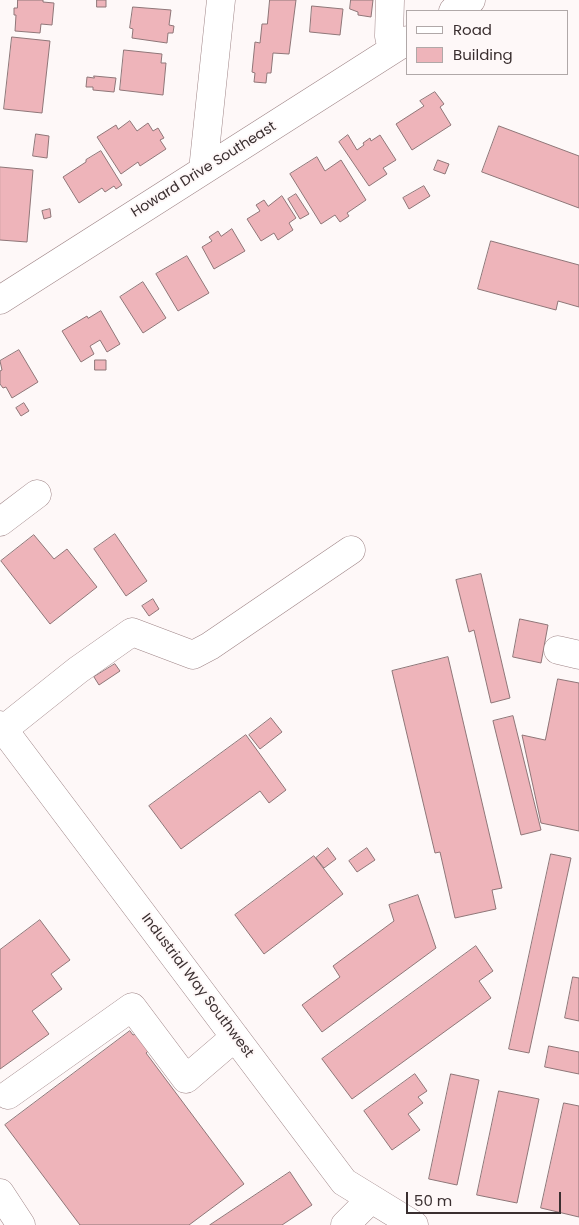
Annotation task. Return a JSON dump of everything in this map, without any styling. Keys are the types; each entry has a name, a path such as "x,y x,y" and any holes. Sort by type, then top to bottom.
{"street":[{"path":"203,170 221,0"},
{"path":"390,0 389,36 400,45"},
{"path":"455,10 471,0"},
{"name":"Howard Drive Southeast","path":"0,300 400,45"},
{"path":"0,522 37,494"},
{"path":"2,727 132,632 194,655 351,550"},
{"name":"Industrial Way Southwest","path":"2,727 344,1182 414,1225"},
{"path":"8,1095 132,1007 186,1080 235,1037"},
{"path":"0,1193 21,1225"},
{"path":"345,1225 371,1199"}],"building":[{"path":"18,0 43,0 43,2 54,3 52,25 41,24 40,33 15,31 16,15 14,15 14,8 17,8"},
{"path":"97,0 106,0 106,7 97,7"},
{"path":"270,0 296,0 289,54 273,53 271,73 267,73 266,83 254,82 255,73 252,72 255,42 260,43 262,24 267,24"},
{"path":"351,0 373,0 371,17 358,15 358,12 350,9"},
{"path":"312,6 343,9 340,35 310,32"},
{"path":"133,7 171,10 169,25 174,26 173,33 168,33 167,43 132,38 133,29 130,28"},
{"path":"12,37 50,41 42,113 4,109"},
{"path":"124,50 162,54 161,63 166,63 163,95 120,90"},
{"path":"94,76 116,78 114,92 93,90 93,87 86,87 87,77 94,78"},
{"path":"435,92 444,104 440,107 451,125 412,150 396,124 424,106 420,101"},
{"path":"130,121 137,131 148,123 153,131 158,128 164,138 160,140 166,149 140,166 138,162 121,174 97,137 116,125 118,129"},
{"path":"499,126 579,156 579,208 482,172"},
{"path":"36,134 49,136 47,158 33,156"},
{"path":"348,135 357,150 370,138 371,141 380,135 396,160 383,168 387,174 369,186 339,142"},
{"path":"101,151 122,185 116,189 114,186 105,192 102,188 79,203 63,177"},
{"path":"317,157 325,171 341,160 366,200 347,213 349,216 340,222 335,215 321,224 290,174"},
{"path":"438,160 449,164 445,174 434,170"},
{"path":"0,167 33,170 27,242 0,240"},
{"path":"424,186 430,196 409,209 403,198"},
{"path":"296,194 309,214 300,219 288,199"},
{"path":"282,196 296,218 289,223 293,230 278,240 274,233 261,241 247,219 260,211 256,205 264,200 268,206"},
{"path":"50,209 51,217 44,219 42,211"},
{"path":"232,229 245,251 214,269 202,247 212,241 209,237 218,231 221,236"},
{"path":"491,241 579,265 579,307 558,301 556,310 478,289"},
{"path":"187,256 209,293 178,311 156,274"},
{"path":"143,282 166,318 143,333 120,297"},
{"path":"101,311 120,344 107,352 100,340 90,346 94,354 81,362 62,331 87,316 88,318"},
{"path":"19,350 38,382 12,398 6,387 3,388 0,384 0,371 2,370 0,361"},
{"path":"95,360 106,360 106,370 95,370"},
{"path":"24,403 29,411 21,416 16,408"},
{"path":"115,534 147,581 126,596 94,549"},
{"path":"34,535 54,559 67,549 97,587 50,624 1,561"},
{"path":"481,574 510,698 491,703 474,630 469,632 456,580"},
{"path":"153,599 159,609 149,616 142,606"},
{"path":"520,619 548,625 541,663 513,657"},
{"path":"448,657 502,888 492,890 496,909 455,918 440,852 435,853 392,671"},
{"path":"115,664 120,671 99,685 94,677"},
{"path":"558,679 579,683 579,831 541,823 522,735 545,740"},
{"path":"513,716 541,830 521,835 493,721"},
{"path":"271,718 282,732 260,749 249,735"},
{"path":"246,735 286,790 269,803 260,791 181,849 149,806"},
{"path":"328,848 336,859 324,868 316,858"},
{"path":"367,848 375,860 357,872 349,861"},
{"path":"551,854 571,858 529,1053 509,1049"},
{"path":"314,856 343,894 264,954 235,915"},
{"path":"418,895 436,948 322,1032 302,1005 340,977 333,966 394,921 389,905"},
{"path":"40,920 70,960 51,974 62,989 32,1011 49,1034 0,1069 0,950"},
{"path":"476,946 493,971 479,981 491,998 352,1099 322,1059"},
{"path":"573,977 579,978 579,1021 565,1018"},
{"path":"130,1031 152,1048 146,1053 244,1184 189,1225 80,1225 5,1125"},
{"path":"549,1046 579,1052 579,1074 545,1067"},
{"path":"415,1074 427,1091 418,1097 423,1103 408,1114 420,1130 392,1150 364,1111"},
{"path":"451,1074 479,1080 457,1185 429,1179"},
{"path":"499,1091 539,1099 517,1203 477,1195"},
{"path":"564,1103 579,1106 579,1217 541,1208"},
{"path":"290,1172 312,1205 282,1225 210,1225"}]}
